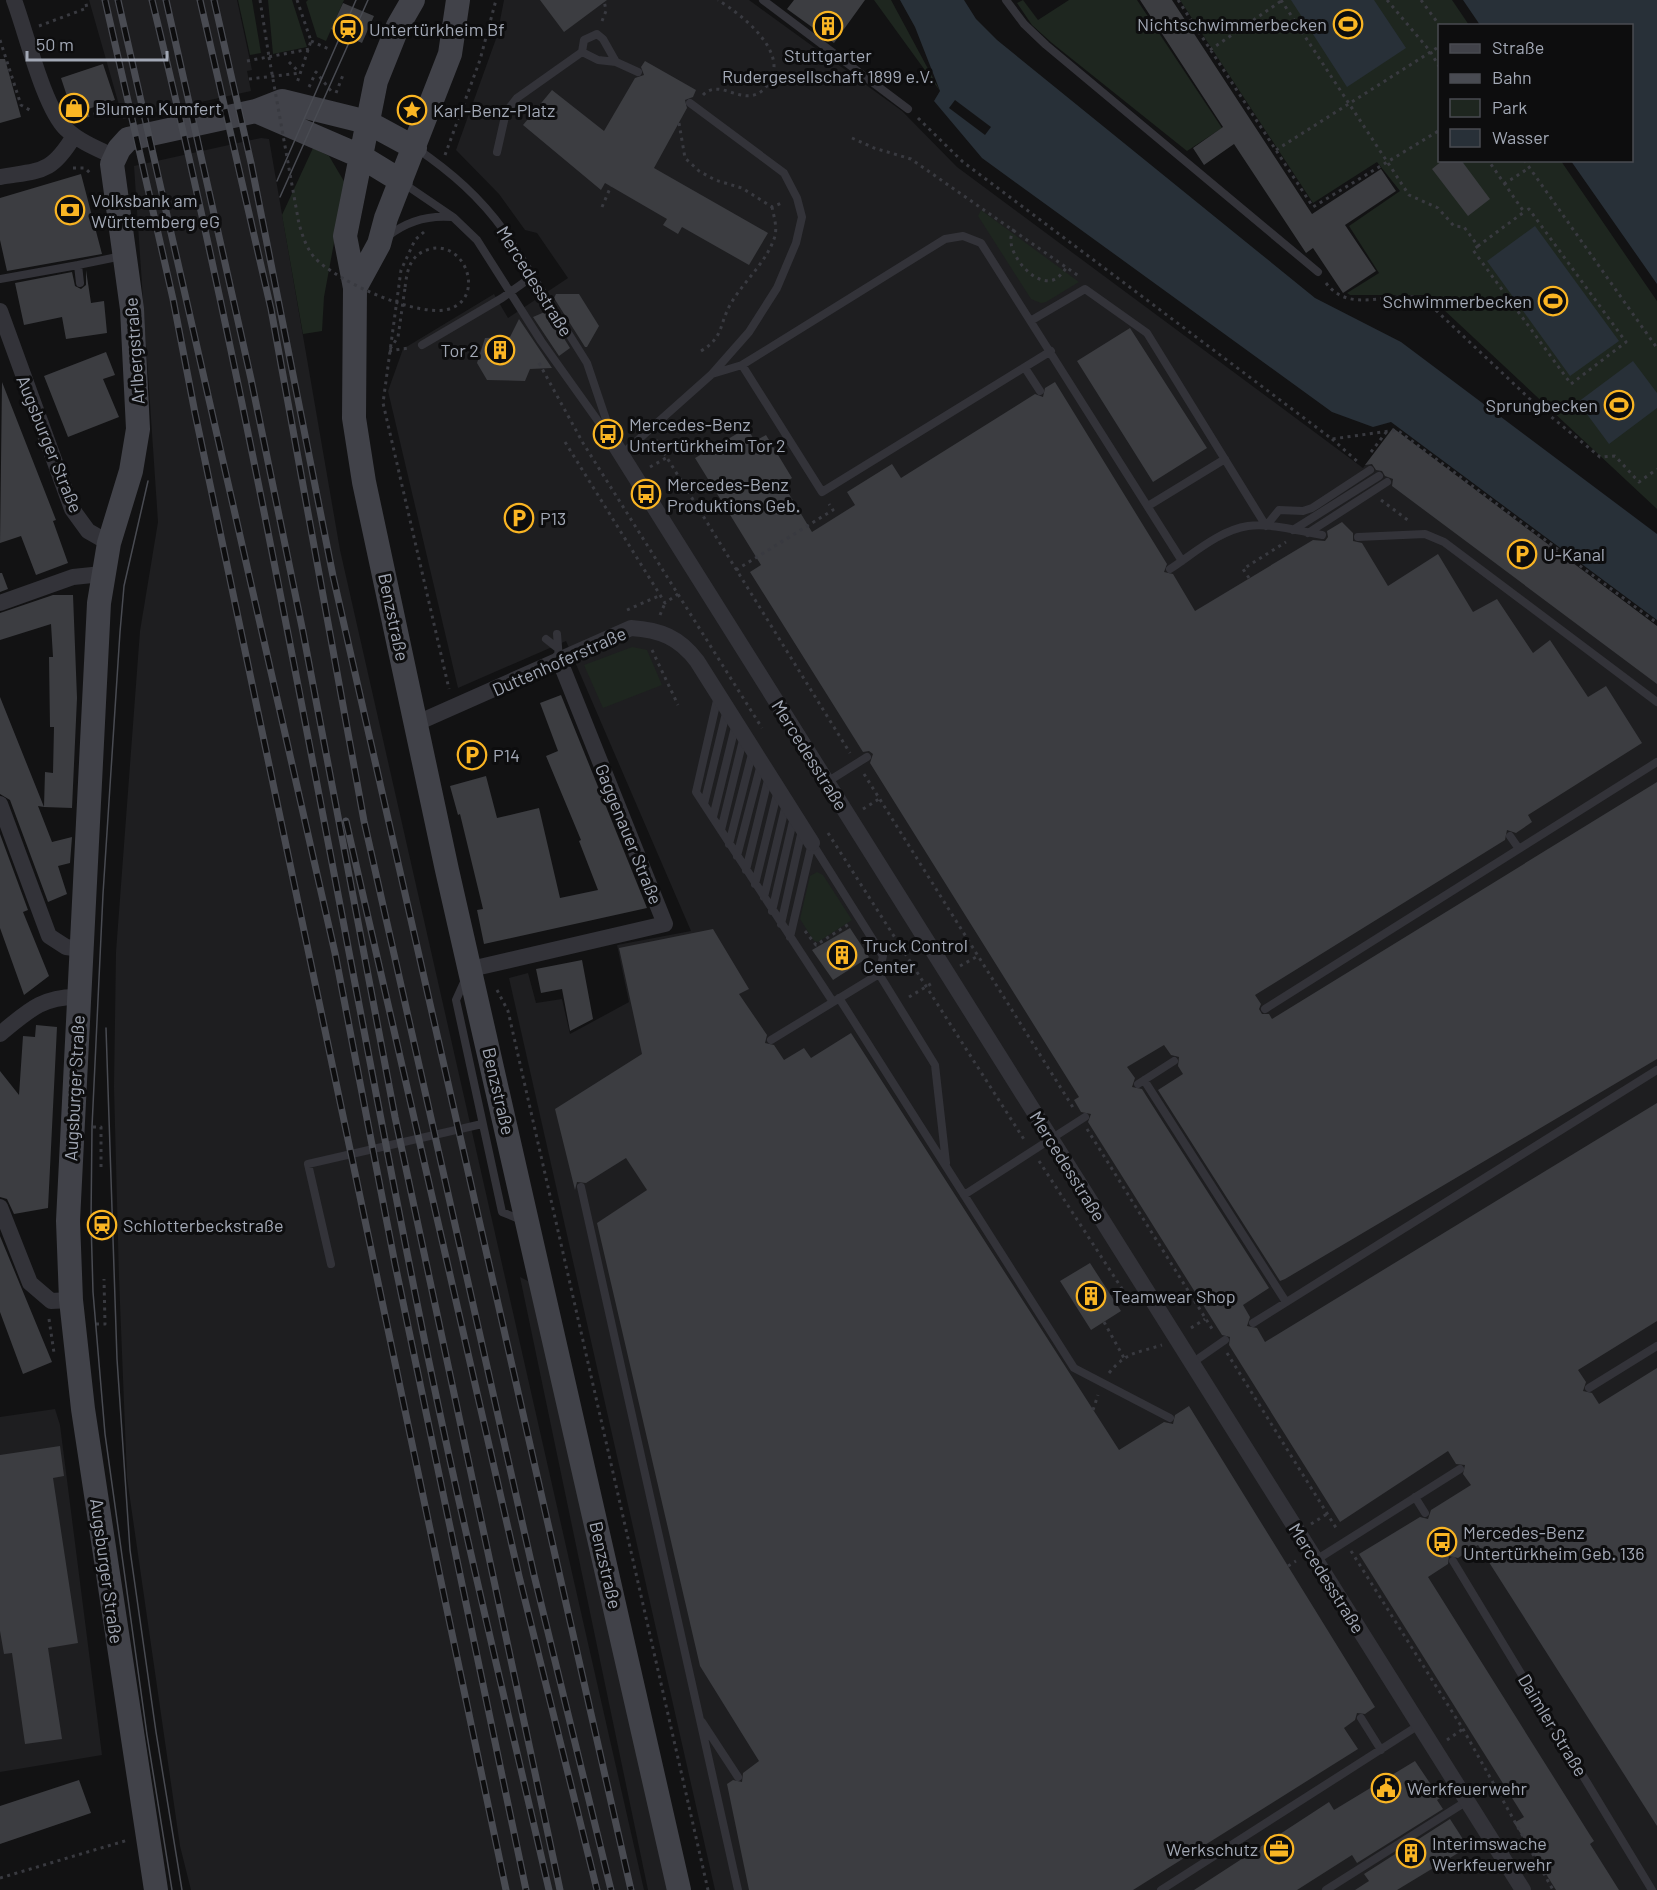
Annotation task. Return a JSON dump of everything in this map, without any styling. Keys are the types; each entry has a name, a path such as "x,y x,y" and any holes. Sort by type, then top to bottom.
{"main road":[{"path":"367,122 376,81 398,26 413,0"},
{"path":"115,157 128,139 256,111 282,101 367,122 415,148 450,54 458,0"},
{"path":"256,111 360,156 400,181"},
{"name":"Benzstraße","path":"367,122 345,236 355,288 354,418 364,482 471,969 679,1890"},
{"name":"Benzstraße","path":"355,288 379,244 400,181 415,148"},
{"name":"Arlbergstraße","path":"109,543 131,471 138,429 132,309 126,255 112,174 115,157"},
{"name":"Augsburger Straße","path":"109,543 102,574 68,1221 71,1300 93,1478 156,1890"}],"street":[{"path":"14,0 54,110 64,128 74,136 115,157"},
{"path":"0,177 46,170 66,149 74,136"},
{"name":"Augsburger Straße","path":"1,316 72,509 88,531 109,543"},
{"name":"Mercedesstraße","path":"617,449 1523,1890"},
{"path":"0,603 74,577 102,574"},
{"name":"Duttenhoferstraße","path":"417,723 455,708 558,653 631,628 654,630 686,646 765,769"},
{"name":"Gaggenauer Straße","path":"471,969 666,924 558,653"},
{"path":"0,804 49,936 66,947 81,949"},
{"path":"0,1034 40,1003 59,996 78,997"},
{"path":"0,1208 30,1283 51,1301 71,1300"}],"lane":[{"path":"763,0 908,109"},
{"path":"1006,0 1024,24 1046,45 1318,272"},
{"path":"497,152 506,112 517,98 582,52 584,40 597,34 603,39 616,62"},
{"path":"582,52 598,60 616,62 638,72"},
{"path":"617,449 648,428 712,374 749,332 777,288 796,243 802,217 797,198 784,173 693,105"},
{"name":"Mercedesstraße","path":"415,148 450,171 478,198 500,225 587,363 617,449"},
{"name":"Mercedesstraße","path":"400,181 453,217 477,240 512,291 541,340 617,449"},
{"path":"379,244 399,227 421,219 453,217"},
{"path":"712,374 742,365 945,239 963,236 981,243 1032,320 1182,561"},
{"path":"0,279 126,255"},
{"path":"78,265 80,283"},
{"path":"422,345 533,276"},
{"path":"1032,320 1085,289 1147,333 1266,526"},
{"path":"742,365 822,492 1051,351"},
{"path":"1025,368 1040,391"},
{"path":"1149,506 1225,459"},
{"path":"1266,526 1279,510 1307,510 1367,468"},
{"path":"1291,530 1379,476"},
{"path":"1308,532 1388,482"},
{"path":"1170,569 1237,528 1266,526 1322,535"},
{"path":"1358,537 1425,534 1444,542 1657,702"},
{"path":"556,634 558,653"},
{"path":"546,639 558,653"},
{"path":"827,782 867,757"},
{"path":"1264,1009 1657,762"},
{"path":"705,804 765,769"},
{"path":"765,769 696,792 780,924 836,1000 947,1167 1074,1368 1170,1418"},
{"path":"713,817 765,769"},
{"path":"721,830 765,769"},
{"path":"729,844 765,769"},
{"path":"737,856 765,769"},
{"path":"746,870 765,769"},
{"path":"755,884 765,769"},
{"path":"764,897 765,769"},
{"path":"765,769 772,911"},
{"path":"765,769 795,915 790,937"},
{"path":"765,769 883,956 879,974 934,1065 947,1167"},
{"path":"765,769 780,924"},
{"path":"1510,836 1519,849"},
{"path":"471,969 456,1000 502,1212 529,1223"},
{"path":"771,1040 879,974"},
{"path":"1174,1061 1141,1082 1286,1302"},
{"path":"1253,1323 1657,1070"},
{"path":"964,1195 1083,1119"},
{"path":"331,1264 308,1164 482,1124"},
{"path":"581,1187 738,1890"},
{"path":"1191,1362 1223,1342"},
{"path":"1589,1388 1657,1346"},
{"path":"1316,1560 1460,1469"},
{"path":"1415,1497 1425,1514"},
{"name":"Daimler Straße","path":"1453,1561 1653,1890"},
{"path":"698,1716 738,1777"},
{"path":"1361,1718 1381,1750"},
{"path":"1161,1890 1419,1725"},
{"path":"1326,1890 1467,1801"}],"path":[{"path":"26,31 87,8 85,0"},
{"path":"260,0 299,224 305,245 315,258 325,267 374,295 392,301 401,303 411,306 436,310 452,308 462,299 468,288 467,269 455,254 444,248 431,248 413,259 407,269 405,288 403,298 402,308 399,327 398,338 389,351 383,403 455,708"},
{"path":"297,0 311,41 297,83 309,88 316,72 335,96 343,75"},
{"path":"597,34 606,11 604,0"},
{"path":"693,105 713,89 738,96 758,94 765,89 775,69 776,63 772,55 747,21 718,0"},
{"path":"1178,0 1313,207 1438,131"},
{"path":"1210,50 1281,0 1410,195 1438,208 1454,226 1464,227 1478,246"},
{"path":"1387,0 1430,51 1438,65"},
{"path":"1421,0 1439,24"},
{"path":"0,40 21,105 39,116"},
{"path":"311,41 331,50"},
{"path":"1276,150 1438,47"},
{"path":"247,61 310,49"},
{"path":"289,62 300,73"},
{"path":"249,78 300,73"},
{"path":"908,109 963,162 1332,439 1367,468"},
{"path":"679,123 685,158 699,171 715,180 742,188 772,207 775,221 774,239 757,270 743,283 728,309 720,334 701,351"},
{"path":"852,138 874,148 911,159 1067,267 1084,280 1085,289"},
{"path":"1489,162 1524,212"},
{"path":"1525,162 1657,348"},
{"path":"1504,184 1529,168"},
{"path":"602,207 611,186"},
{"path":"772,207 797,198"},
{"path":"1529,208 1626,342 1571,384 1473,250 1478,246 1529,208"},
{"path":"1014,229 1010,240 1013,250 1019,262 1038,278 1054,280 1067,267"},
{"path":"1318,272 1328,286 1348,300 1360,301 1403,296 1424,299 1532,401 1600,457 1615,456 1639,482 1657,469"},
{"path":"389,351 422,345"},
{"path":"535,354 546,380 583,442 767,735"},
{"path":"648,428 1083,1119 1205,1319 1223,1342 1463,1729 1553,1890"},
{"path":"1332,439 1397,429 1657,623"},
{"path":"1371,452 1387,431"},
{"path":"565,442 665,603 678,594"},
{"path":"736,570 833,510 822,492"},
{"path":"1249,578 1243,569 1286,542 1291,530"},
{"path":"650,646 678,705"},
{"path":"827,832 1032,1151"},
{"path":"795,915 816,946 859,918"},
{"path":"471,969 495,987 508,1011 708,1890"},
{"path":"101,1132 101,1171"},
{"path":"1093,1410 1102,1383 1124,1358 1146,1348 1160,1347 1205,1319"},
{"path":"1104,1322 1124,1358"},
{"path":"1288,1566 1296,1561"},
{"path":"0,1878 128,1840"}],"shaded area":[{"path":"89,0 237,0 252,70 247,71 251,91 123,119"},
{"path":"504,0 749,0 902,111 957,167 1363,468 1393,428 1657,626 1657,1890 715,1890 509,978 528,973 536,1003 562,999 570,1034 629,1002 617,945 691,931 566,641 458,688 388,391 403,349 494,294 508,318 568,278 537,233 525,230 499,194 456,150 497,36"},
{"path":"261,138 269,139 340,550 644,1890 191,1890 180,1846 127,1478 119,1278 114,1087 116,952 140,631 158,522 134,166"},
{"path":"520,1277 536,1285 673,1890 648,1890"},
{"path":"55,1409 60,1425 102,1755 0,1772 0,1417"}],"green space":[{"path":"238,0 252,0 261,53 250,55"},
{"path":"268,0 292,0 307,47 273,54"},
{"path":"308,0 344,0 326,41 317,37 306,2"},
{"path":"874,0 891,0 940,91"},
{"path":"1023,0 1038,20 1069,0 1137,0 1222,128 1187,151 1032,25 1017,3"},
{"path":"1180,0 1452,0 1468,24 1438,24 1438,162 1562,162 1657,301 1657,509 1428,295 1350,295 1347,293 1379,273 1349,226 1400,191 1377,162 1313,203"},
{"path":"313,148 329,156 345,183 324,297 322,331 303,334 282,215"},
{"path":"981,210 1079,282 1046,302 1041,303 1031,299 978,216"},
{"path":"632,647 647,650 662,685 603,708 584,665"},
{"path":"817,872 823,875 852,920 818,942 814,941 800,919 810,876"}],"water":[{"path":"900,0 964,0 976,19 997,40 1315,298 1401,342 1657,534 1657,620 1391,422 1373,427 1332,412 982,158 934,101 940,91 915,27"},
{"name":"Nichtschwimmerbecken","path":"1291,0 1374,0 1406,48 1347,87"},
{"path":"1463,0 1657,0 1657,284 1572,162 1633,162 1633,24 1479,24"},
{"name":"Schwimmerbecken","path":"1535,226 1619,341 1570,376 1487,261"},
{"name":"Sprungbecken","path":"1633,361 1657,393 1657,408 1609,444 1578,402"}],"pier":[{"path":"955,100 991,127 985,135 949,108"}],"building":[{"path":"540,0 607,0 564,32"},
{"name":"Stuttgarter Rudergesellschaft 1899 e.V.","path":"794,0 865,0 834,43 787,9"},
{"path":"1140,0 1172,0 1312,214 1381,169 1396,191 1345,225 1376,271 1343,293 1313,248 1306,253 1234,144 1204,165 1193,148 1223,127"},
{"path":"343,3 374,16 362,43 331,29"},
{"path":"0,59 5,59 21,117 0,123"},
{"path":"645,61 696,90 693,97 685,100 687,108 654,168 768,233 749,265 682,227 678,234 663,225 667,219 605,183 601,190 523,125 552,90 604,131 635,78 644,75 641,67"},
{"path":"103,64 115,100 73,114 61,78"},
{"path":"1441,162 1462,162 1490,199 1468,216 1432,169"},
{"path":"81,174 102,254 7,271 0,240 0,198"},
{"path":"86,270 91,303 104,301 107,333 66,339 62,317 24,325 15,283 72,272 75,286 81,289 86,285"},
{"path":"556,294 579,294 599,326 587,347 554,298"},
{"path":"547,311 570,348 559,356 533,317"},
{"name":"Tor 2","path":"519,319 552,368 530,369 525,381 487,380 477,363 485,338 510,337"},
{"path":"1130,328 1207,448 1153,482 1077,361"},
{"path":"106,352 115,375 103,379 119,417 68,437 44,376"},
{"path":"2,382 56,520 53,521 68,563 36,575 21,536 0,543"},
{"path":"1055,382 1167,564 1164,572 1173,574 1195,611 1313,540 1325,541 1328,537 1327,531 1342,522 1353,533 1353,541 1362,543 1388,586 1438,554 1473,612 1497,599 1533,653 1550,640 1588,697 1606,686 1642,743 1528,815 1532,822 1516,833 1507,830 1505,840 1255,995 1261,1004 1259,1009 1262,1014 1269,1014 1272,1019 1657,782 1657,1059 1285,1279 1280,1281 1158,1090 1183,1074 1178,1066 1179,1057 1171,1055 1164,1045 1127,1067 1135,1078 1132,1087 1142,1089 1269,1288 1243,1305 1250,1317 1247,1326 1257,1328 1265,1342 1657,1103 1657,1321 1578,1370 1586,1382 1583,1391 1592,1393 1599,1404 1657,1368 1657,1826 1478,1545 1458,1558 1449,1556 1448,1564 1428,1577 1594,1841 1590,1844 1619,1890 1556,1890 1514,1823 1524,1817 1359,1554 1420,1517 1428,1519 1431,1510 1471,1485 1463,1474 1465,1465 1456,1464 1448,1451 1340,1522 1229,1345 1230,1337 1222,1335 1088,1122 1091,1114 1081,1112 1074,1100 1079,1097 870,763 873,754 869,751 863,752 750,572 761,565 695,458 747,428 755,441 766,435 792,478 783,484 812,532 855,505 847,492 892,464 901,478 1035,394 1043,397 1045,388"},
{"name":"U-Kanal","path":"1393,428 1657,626 1657,684 1392,486 1393,479 1385,476 1382,471 1376,470 1372,464 1365,465"},
{"path":"0,573 8,589 0,592"},
{"path":"53,595 73,595 77,698 72,808 44,807 45,772 53,773 54,727 50,727 49,657 53,657 51,624 0,640 0,613"},
{"path":"561,695 647,908 484,944 477,910 483,909 460,814 458,815 450,786 486,776 497,818 539,808 560,898 598,890 579,841 581,840 546,756 558,751 540,703"},
{"path":"0,697 44,807 38,806 52,842 72,837 70,863 58,866 67,894 48,902 10,800 0,794"},
{"path":"0,834 28,910 23,912 49,976 24,995 0,928"},
{"name":"Truck Control Center","path":"850,928 869,957 833,980 812,950"},
{"path":"713,929 749,989 739,994 767,1035 765,1043 774,1045 784,1060 804,1048 811,1058 851,1033 1119,1450 1164,1422 1173,1424 1175,1415 1189,1406 1375,1707 1365,1714 1357,1713 1355,1720 1344,1728 1358,1749 1133,1890 749,1890 727,1784 733,1780 742,1782 743,1773 759,1761 700,1666 597,1223 647,1190 626,1158 586,1183 577,1182 575,1190 555,1109 642,1054 619,948"},
{"path":"582,960 593,1019 570,1031 562,989 541,993 536,969"},
{"path":"36,1025 57,1027 48,1208 14,1214 7,1199 0,1197 0,1071 19,1095 23,1036 35,1037"},
{"path":"0,1236 52,1362 23,1374 0,1312"},
{"name":"Teamwear Shop","path":"1090,1263 1121,1311 1091,1330 1060,1281"},
{"path":"60,1446 64,1476 53,1478 78,1643 48,1648 62,1739 25,1744 12,1653 4,1654 0,1631 0,1455"},
{"path":"1415,1761 1440,1798 1437,1800 1443,1809 1357,1863 1352,1855 1297,1890 1194,1890 1329,1802 1334,1810"},
{"path":"79,1780 91,1813 0,1844 0,1806"},
{"name":"Interimswache Werkfeuerwehr","path":"1450,1819 1468,1847 1397,1890 1355,1890 1369,1881 1364,1874"}],"tram line":[{"path":"277,181 356,0"},
{"path":"280,197 368,0"},
{"path":"148,481 124,586 120,632 103,894 92,1127 91,1221 93,1292 105,1434 147,1735 172,1890"},
{"path":"106,1028 117,1359 130,1550 156,1732 182,1890"}],"railway":[{"path":"105,0 173,299 195,413 506,1890"},
{"path":"118,0 335,953 395,1264 526,1890"},
{"path":"152,0 190,162 259,487 432,1376 549,1890"},
{"path":"166,0 251,379 303,632 395,1117 560,1890"},
{"path":"200,0 271,309 364,821 534,1575 611,1890"},
{"path":"214,0 251,163 333,576 631,1890"},
{"path":"346,821 519,1576 597,1890"}],"place":[{"name":"Nichtschwimmerbecken","path":"1348,24"},
{"name":"Stuttgarter Rudergesellschaft 1899 e.V.","path":"828,26"},
{"name":"Untertürkheim Bf","path":"348,29"},
{"name":"Blumen Kumfert","path":"74,108"},
{"name":"Karl-Benz-Platz","path":"412,110"},
{"name":"Volksbank am Württemberg eG","path":"70,210"},
{"name":"Schwimmerbecken","path":"1553,301"},
{"name":"Tor 2","path":"500,350"},
{"name":"Sprungbecken","path":"1619,405"},
{"name":"Mercedes-Benz Untertürkheim Tor 2","path":"608,434"},
{"name":"Mercedes-Benz Produktions Geb.","path":"646,494"},
{"name":"P13","path":"519,518"},
{"name":"U-Kanal","path":"1522,554"},
{"name":"P14","path":"472,755"},
{"name":"Truck Control Center","path":"842,955"},
{"name":"Schlotterbeckstraße","path":"102,1225"},
{"name":"Teamwear Shop","path":"1091,1296"},
{"name":"Mercedes-Benz Untertürkheim Geb. 136","path":"1442,1542"},
{"name":"Werkfeuerwehr","path":"1386,1788"},
{"name":"Werkschutz","path":"1279,1849"},
{"name":"Interimswache Werkfeuerwehr","path":"1411,1853"}]}
